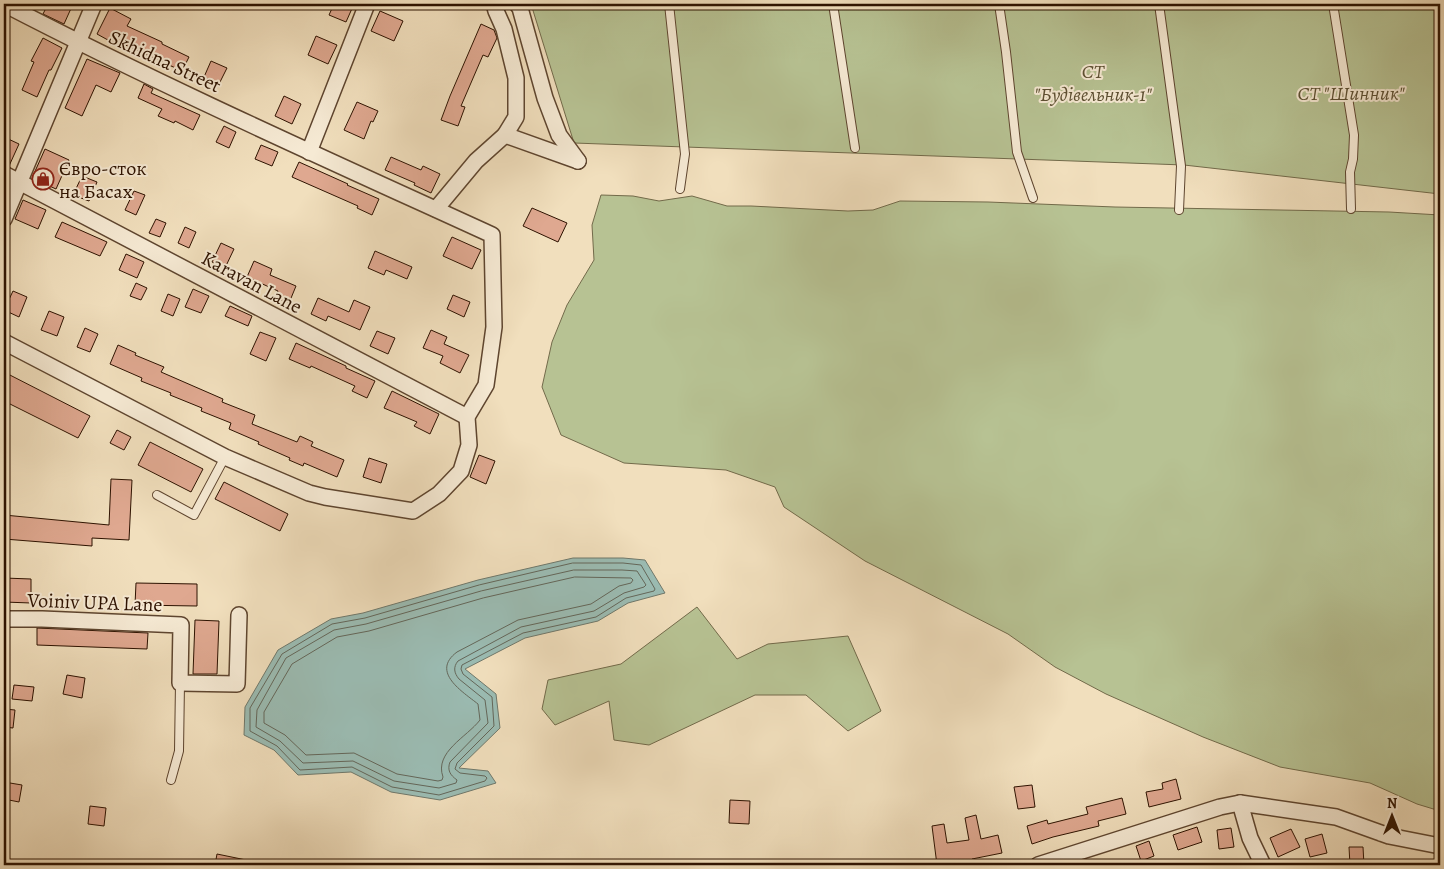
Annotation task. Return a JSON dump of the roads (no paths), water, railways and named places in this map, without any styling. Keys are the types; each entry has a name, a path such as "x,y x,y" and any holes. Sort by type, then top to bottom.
{"street":[{"name":"Skhidna Street","path":"4,4 78,42 309,152 492,235 494,327 486,385 467,417"},
{"path":"4,220 94,4"},
{"path":"309,152 367,4"},
{"path":"436,210 476,161 505,135 516,117 516,78 504,29 494,4"},
{"path":"505,135 578,161 559,135 546,98 520,8 517,4"},
{"name":"Karavan Lane","path":"4,174 467,417"},
{"path":"4,342 225,457 309,493 325,497 413,510 439,494 461,471 469,445 467,417"},
{"path":"180,683 237,684 239,615"},
{"name":"Voiniv UPA Lane","path":"4,619 181,625 180,683"},
{"path":"1240,803 1250,838 1263,865"},
{"path":"1038,865 1220,806 1240,803 1336,817 1388,836 1440,846"}],"lane":[{"path":"669,4 685,154 680,190"},
{"path":"833,4 855,148"},
{"path":"999,4 1017,152 1034,198"},
{"path":"1159,4 1181,166 1179,210"},
{"path":"1333,4 1354,135 1353,159 1350,172 1351,210"},
{"path":"157,496 194,515 225,457"},
{"path":"171,780 179,751 180,683"}],"water":[{"path":"573,558 645,560 665,593 628,603 598,621 525,638 465,669 496,694 500,728 459,768 488,771 496,783 440,800 391,792 351,772 298,775 274,750 244,735 245,707 278,650 331,619 363,613 478,580"}],"place":[{"name":"Євро-сток на Басах","path":"43,179"}],"park label":[{"name":"СТ \"Будівельник-1\"","path":"1093,82"},
{"name":"СТ \"Шинник\"","path":"1351,93"}]}
